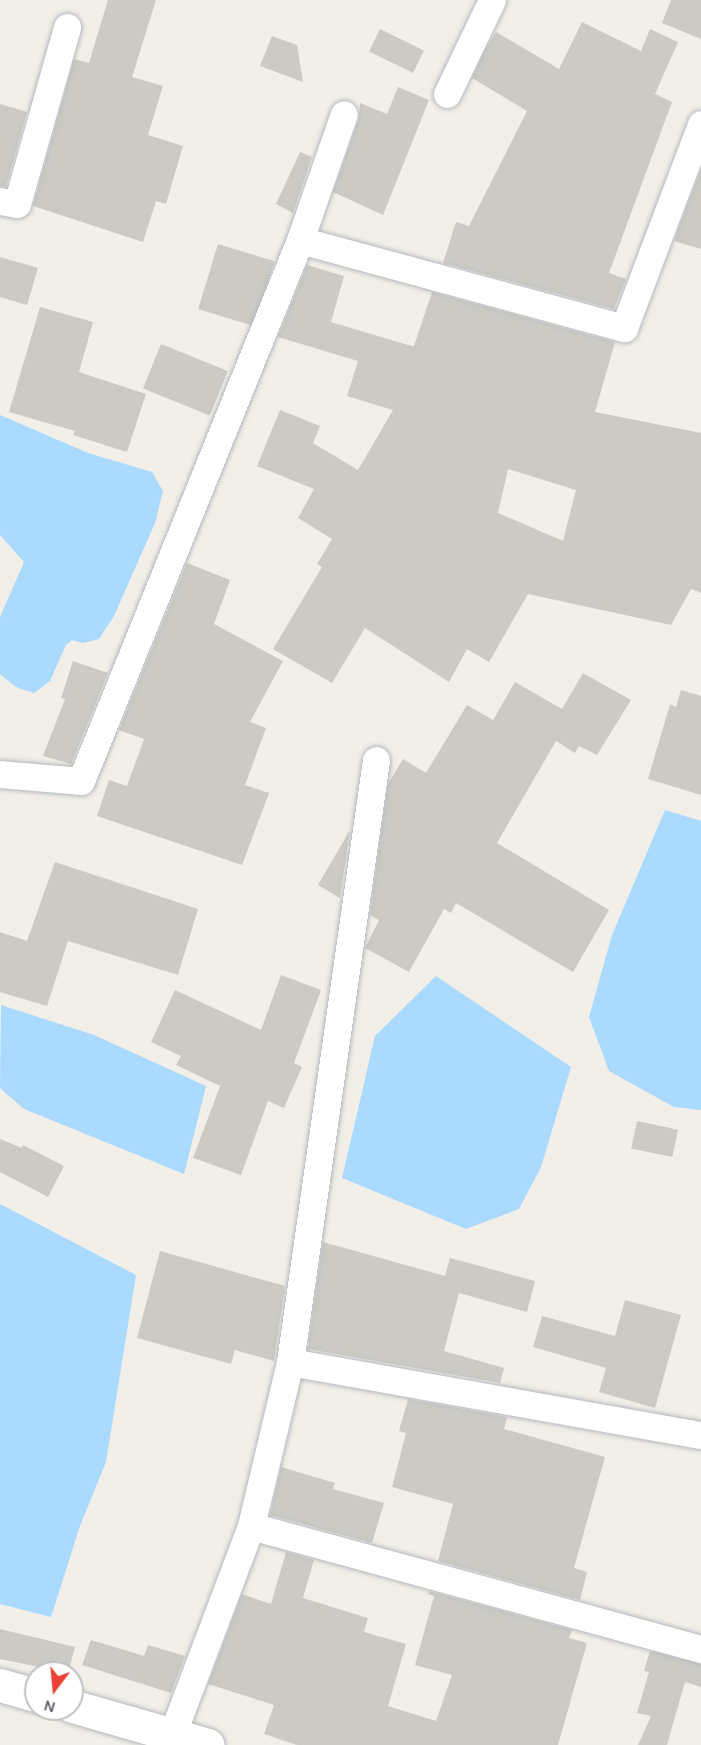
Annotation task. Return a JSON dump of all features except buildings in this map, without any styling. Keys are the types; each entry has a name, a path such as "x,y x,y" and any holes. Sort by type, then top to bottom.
{"street":[{"path":"447,94 492,0"},
{"path":"0,201 17,204 67,27"},
{"path":"0,774 81,781 300,240 344,114"},
{"path":"300,240 624,328 701,124"},
{"path":"172,1735 251,1526 290,1362 376,760"},
{"path":"290,1362 701,1435"},
{"path":"251,1526 701,1649"},
{"path":"0,1685 24,1692"},
{"path":"84,1709 208,1745"}],"water":[{"path":"0,415 88,453 152,472 163,491 155,523 114,616 99,639 83,643 72,640 66,645 50,681 34,693 16,687 0,674 0,617 24,562 0,535"},
{"path":"665,810 701,821 701,1110 674,1107 609,1071 589,1017 612,935"},
{"path":"436,976 571,1067 541,1167 519,1209 466,1229 342,1178 375,1036"},
{"path":"1,1005 94,1035 206,1086 184,1174 24,1109 0,1088"},
{"path":"0,1204 136,1275 106,1462 80,1526 51,1617 0,1604"}]}
